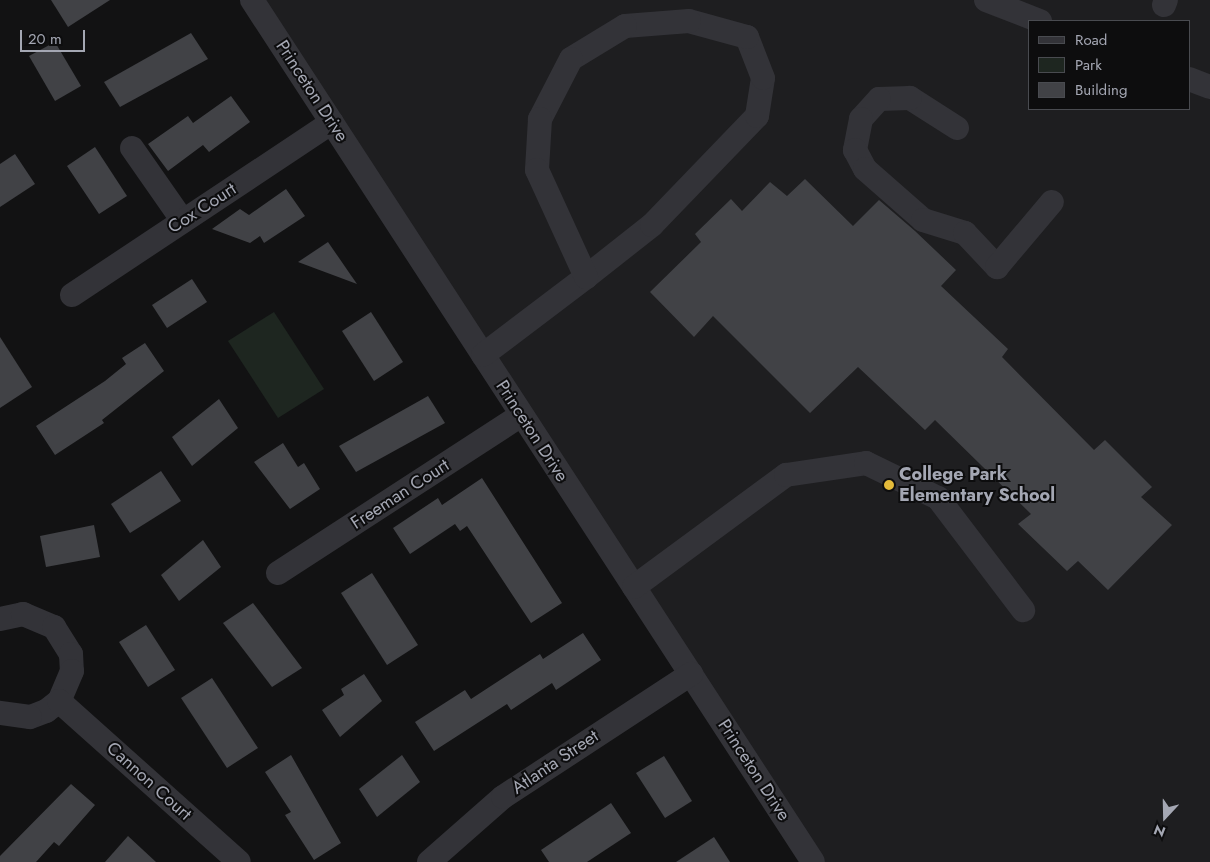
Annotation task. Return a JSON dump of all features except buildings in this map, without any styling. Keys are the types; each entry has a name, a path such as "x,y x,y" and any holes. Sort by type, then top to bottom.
{"street":[{"name":"Princeton Drive","path":"252,0 813,862"},
{"path":"986,0 1037,20"},
{"path":"483,355 586,277 652,225 757,116 762,78 747,37 689,21 625,26 571,59 540,120 537,170 586,277"},
{"path":"1190,79 1210,87"},
{"path":"957,128 910,98 879,99 861,120 854,150 864,169 923,220 965,233 997,267 1052,202"},
{"name":"Cox Court","path":"72,296 332,122"},
{"path":"132,148 183,221"},
{"name":"Freeman Court","path":"278,573 522,415"},
{"path":"634,587 786,475 866,463 938,498 1024,610"},
{"path":"0,619 23,614 39,618 64,639 72,671 59,701 30,717 0,713"},
{"name":"Atlanta Street","path":"429,862 517,787 690,674"},
{"name":"Cannon Court","path":"59,701 239,862"}],"shaded area":[{"name":"College Park Elementary School","path":"253,0 1210,0 1210,862 810,862"}],"green space":[{"path":"274,312 324,389 278,418 228,341"}],"place":[{"name":"College Park Elementary School","path":"889,485"}]}
